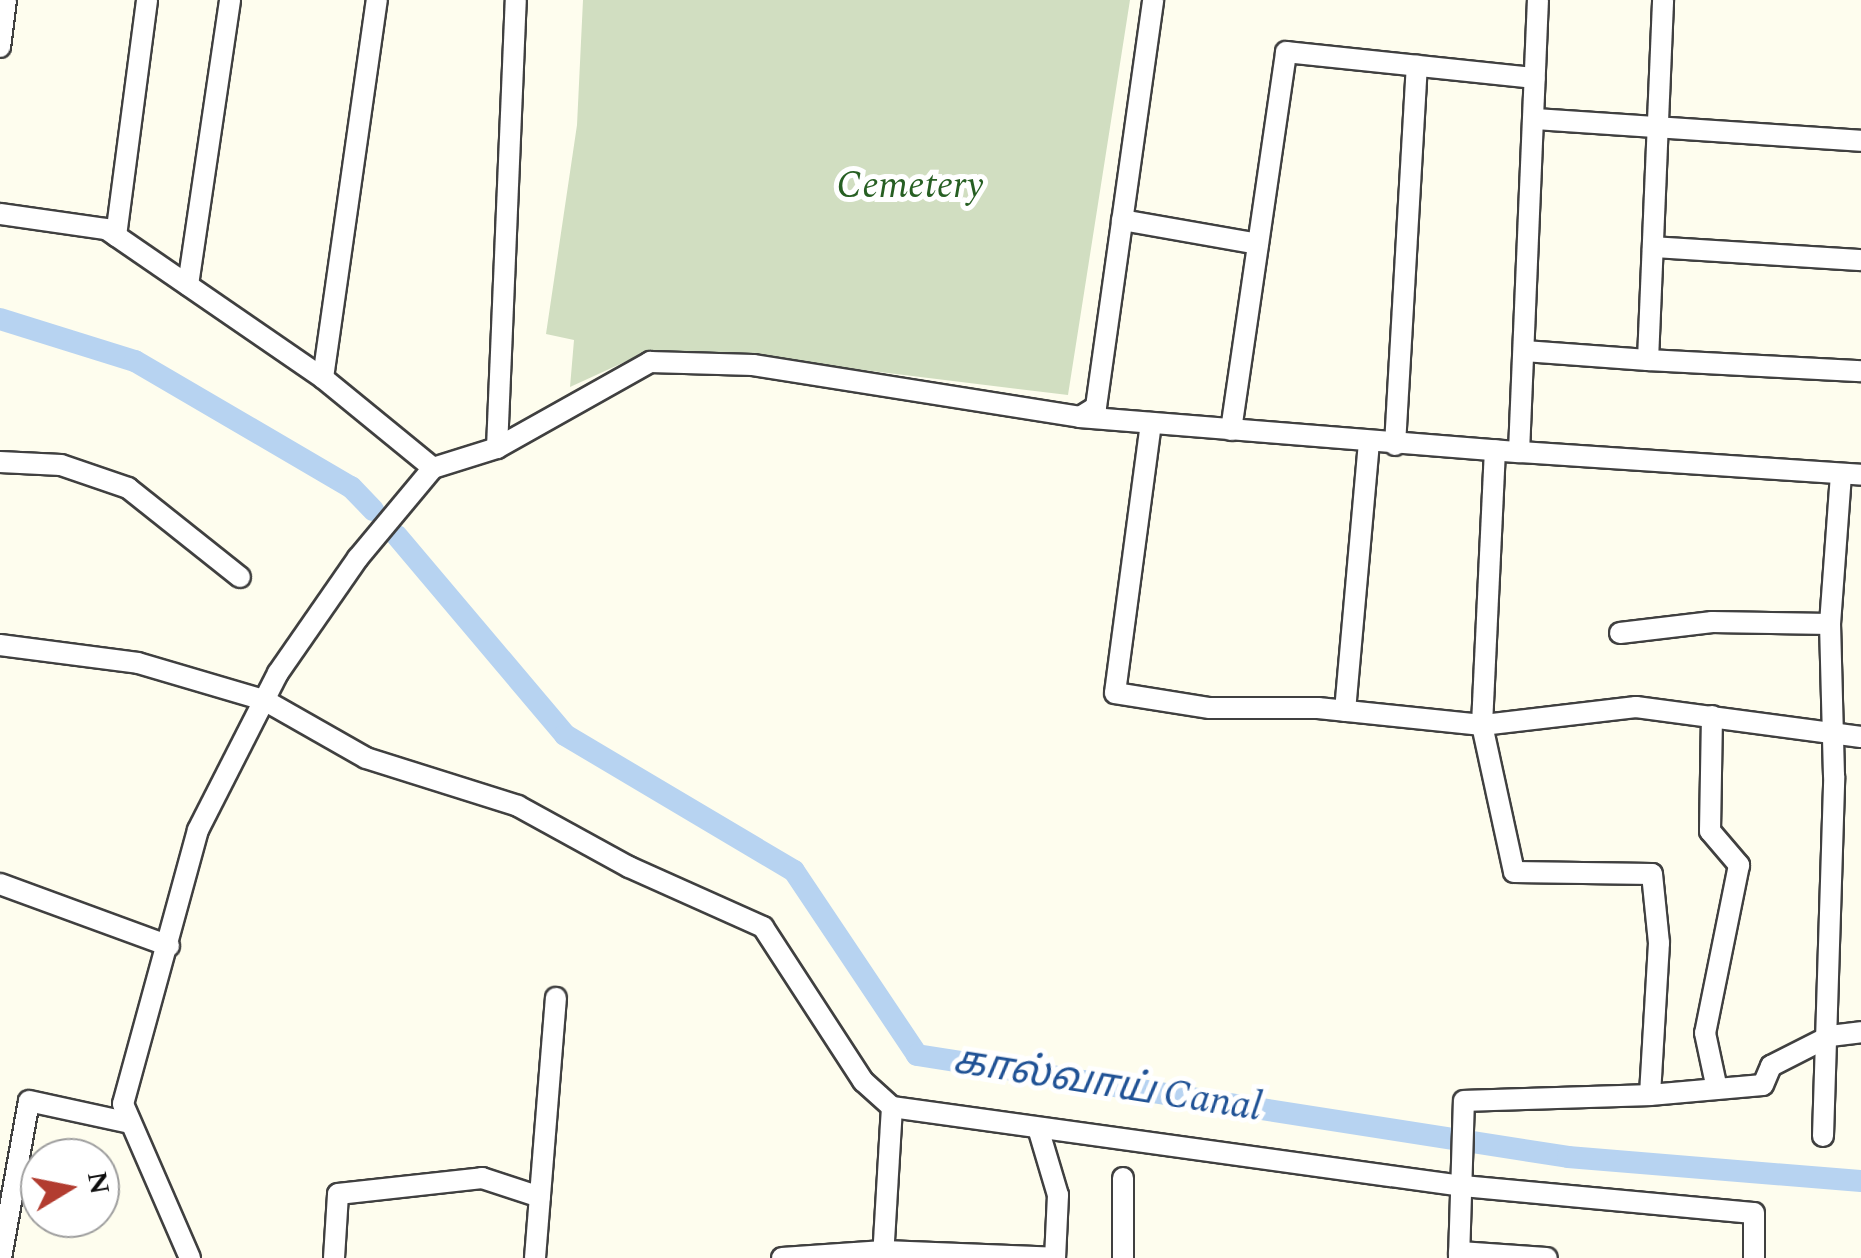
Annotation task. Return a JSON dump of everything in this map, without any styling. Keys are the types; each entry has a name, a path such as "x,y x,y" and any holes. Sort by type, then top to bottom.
{"street":[{"path":"0,48 6,0"},
{"path":"116,236 147,0"},
{"path":"188,285 230,0"},
{"path":"322,378 377,0"},
{"path":"497,448 516,0"},
{"path":"1080,417 1096,407 1153,0"},
{"path":"1518,452 1538,0"},
{"path":"1648,360 1663,0"},
{"path":"1231,430 1286,52 1536,78"},
{"path":"1395,445 1416,66"},
{"path":"1534,119 1861,141"},
{"path":"0,214 106,229 322,378 433,468"},
{"path":"1122,220 1258,244"},
{"path":"1653,247 1861,260"},
{"path":"1524,351 1861,371"},
{"path":"190,1258 124,1104 198,830 264,700 358,558 433,468 497,448 650,362 753,365 1080,417 1395,445 1851,474 1830,624 1830,1036 1823,1136"},
{"path":"1151,423 1115,693 1210,708 1345,711 1482,725 1636,707 1832,730 1861,737"},
{"path":"1345,711 1370,442"},
{"path":"1495,450 1482,725 1514,872 1652,874 1659,943 1650,1096"},
{"path":"0,462 61,465 128,488 240,577"},
{"path":"1620,633 1712,622 1830,624"},
{"path":"0,645 138,663 264,700 366,758 518,806 629,867 763,927 863,1080 892,1108 1462,1180 1754,1212 1754,1258"},
{"path":"1712,716 1710,831 1740,865 1704,1033 1717,1089"},
{"path":"0,884 169,946"},
{"path":"536,1258 556,998"},
{"path":"1547,1258 1459,1255 1464,1100 1650,1096 1763,1086 1771,1066 1830,1036 1861,1032"},
{"path":"0,1258 29,1102 130,1123"},
{"path":"883,1254 892,1108"},
{"path":"782,1258 883,1254 1055,1258 1058,1195 1038,1128"},
{"path":"334,1258 338,1194 482,1178 540,1197"},
{"path":"1123,1178 1123,1258"}],"green space":[{"name":"Cemetery","path":"583,0 1130,0 1068,395 733,354 642,354 570,387 574,340 546,334 577,125"}],"waterway":[{"name":"கால்வாய் Canal","path":"0,319 135,361 351,487 373,510"},
{"name":"கால்வாய் Canal","path":"397,536 565,735 794,871 917,1055 1568,1157 1861,1181"}]}
